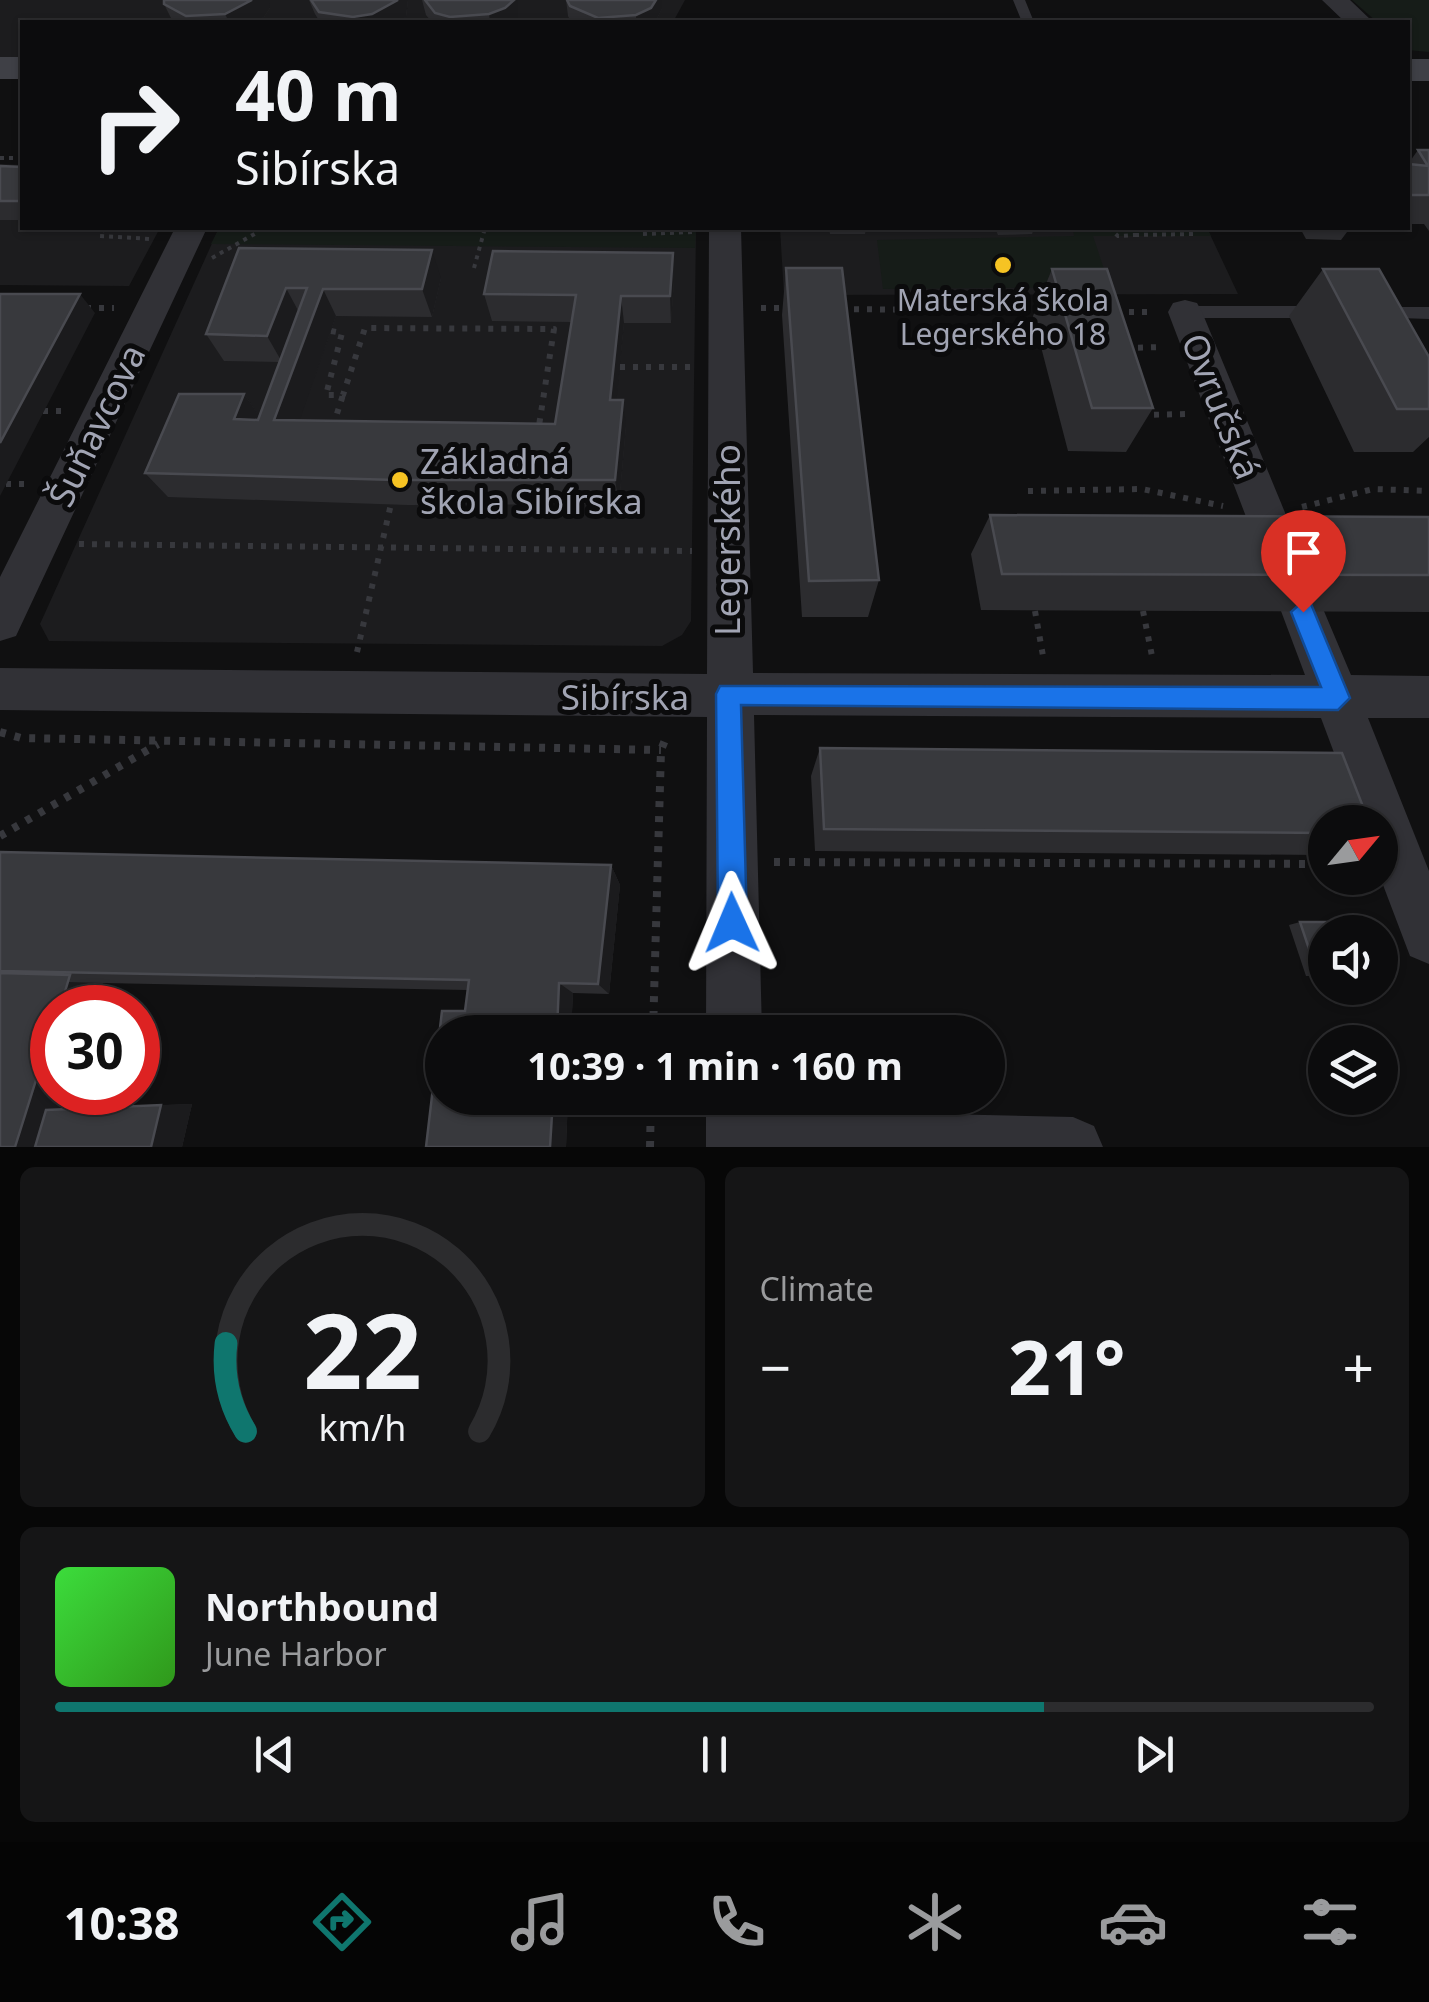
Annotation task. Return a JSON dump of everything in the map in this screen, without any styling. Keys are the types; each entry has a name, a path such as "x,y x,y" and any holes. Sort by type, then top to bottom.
{"street":[{"path":"1335,0 1358,20"},
{"name":"Legerského","path":"715,230 734,1015"},
{"name":"Šuňavcova","path":"0,622 177,234"},
{"name":"Ovručská","path":"1185,312 1282,556"},
{"path":"1303,612 1429,937"},
{"name":"Sibírska","path":"0,690 669,698 728,694 1429,697"},
{"path":"735,1128 1073,1147"}],"lane":[{"path":"1185,312 1429,313"}],"path":[{"path":"103,230 100,236 177,234"},
{"path":"474,268 485,230"},
{"path":"643,234 715,230"},
{"path":"1111,230 1118,236 1135,231 1194,234 1193,230"},
{"path":"227,250 258,232"},
{"path":"73,308 128,308"},
{"path":"750,308 789,308"},
{"path":"829,309 1045,311"},
{"path":"1104,312 1185,312"},
{"path":"351,428 332,428 364,328 554,329 538,432"},
{"path":"331,331 342,332 326,395 343,395"},
{"path":"1112,348 1166,347"},
{"path":"620,367 702,367"},
{"path":"1134,415 1191,414"},
{"path":"519,432 551,433"},
{"path":"1028,490 1142,488 1227,506"},
{"path":"1299,508 1373,489 1429,491"},
{"path":"357,652 391,504"},
{"path":"68,544 699,551 699,567"},
{"path":"1035,611 1043,657"},
{"path":"1143,611 1152,658"},
{"path":"338,652 377,652"},
{"path":"653,1015 660,750 668,731"},
{"path":"0,732 21,738 161,742 660,750"},
{"path":"0,836 8,836 161,742"},
{"path":"768,862 1308,864"},
{"path":"650,1147 651,1115"}],"shaded area":[{"path":"0,0 685,0 674,20 20,20 20,58 0,58"},
{"path":"1352,0 1429,0 1429,52 1410,50 1410,20 1375,20"},
{"path":"0,164 20,165 20,230 159,230 129,286 0,285"},
{"name":"Základná škola Sibírska","path":"218,230 696,230 691,621 682,635 662,646 49,641 40,624"},
{"path":"218,230 696,230 695,248 211,244"},
{"name":"Materská škola Legerského 18","path":"780,230 1208,230 1238,294 784,295"},
{"path":"1073,230 1208,230 1211,236 1093,236 1110,287 883,289 877,240 1074,236"}],"building":[{"path":"164,0 252,0 225,14 186,16 164,4"},
{"path":"311,0 398,0 372,14 353,17 319,12"},
{"path":"425,0 514,0 489,14 450,17 435,13"},
{"path":"567,0 656,0 651,8 636,15 598,18 570,6"},
{"path":"1418,150 1429,150 1429,195 1410,195 1410,164 1428,166"},
{"path":"0,166 20,167 20,201 0,201"},
{"path":"239,248 432,250 422,289 323,289 274,420 555,424 576,295 484,294 493,251 673,253 670,296 621,296 610,400 623,400 615,480 396,480 145,473 179,394 244,394 234,419 258,420 307,288 286,288 267,336 206,334"},
{"path":"786,268 842,268 879,580 809,581"},
{"path":"1052,269 1107,269 1153,408 1092,408"},
{"path":"1323,269 1379,269 1429,357 1429,409 1397,409"},
{"path":"0,294 80,294 0,443"},
{"path":"990,515 1429,517 1429,575 1002,574"},
{"path":"820,748 1342,753 1362,805 1308,805 1308,833 824,829"},
{"path":"0,852 611,865 598,984 559,983 558,1015 442,1015 442,1011 465,1011 469,980 0,971"},
{"path":"1300,922 1308,922 1308,946"},
{"path":"0,973 70,975 67,985 30,985 30,1099 15,1147 0,1147"},
{"path":"45,1115 159,1115 151,1147 35,1147"},
{"path":"430,1115 552,1115 550,1147 426,1147"}],"place":[{"name":"Materská škola Legerského 18","path":"1003,265"},
{"name":"Základná škola Sibírska","path":"400,480"}],"route":[{"path":"732,923 728,694 1338,698 1303,612"}]}
